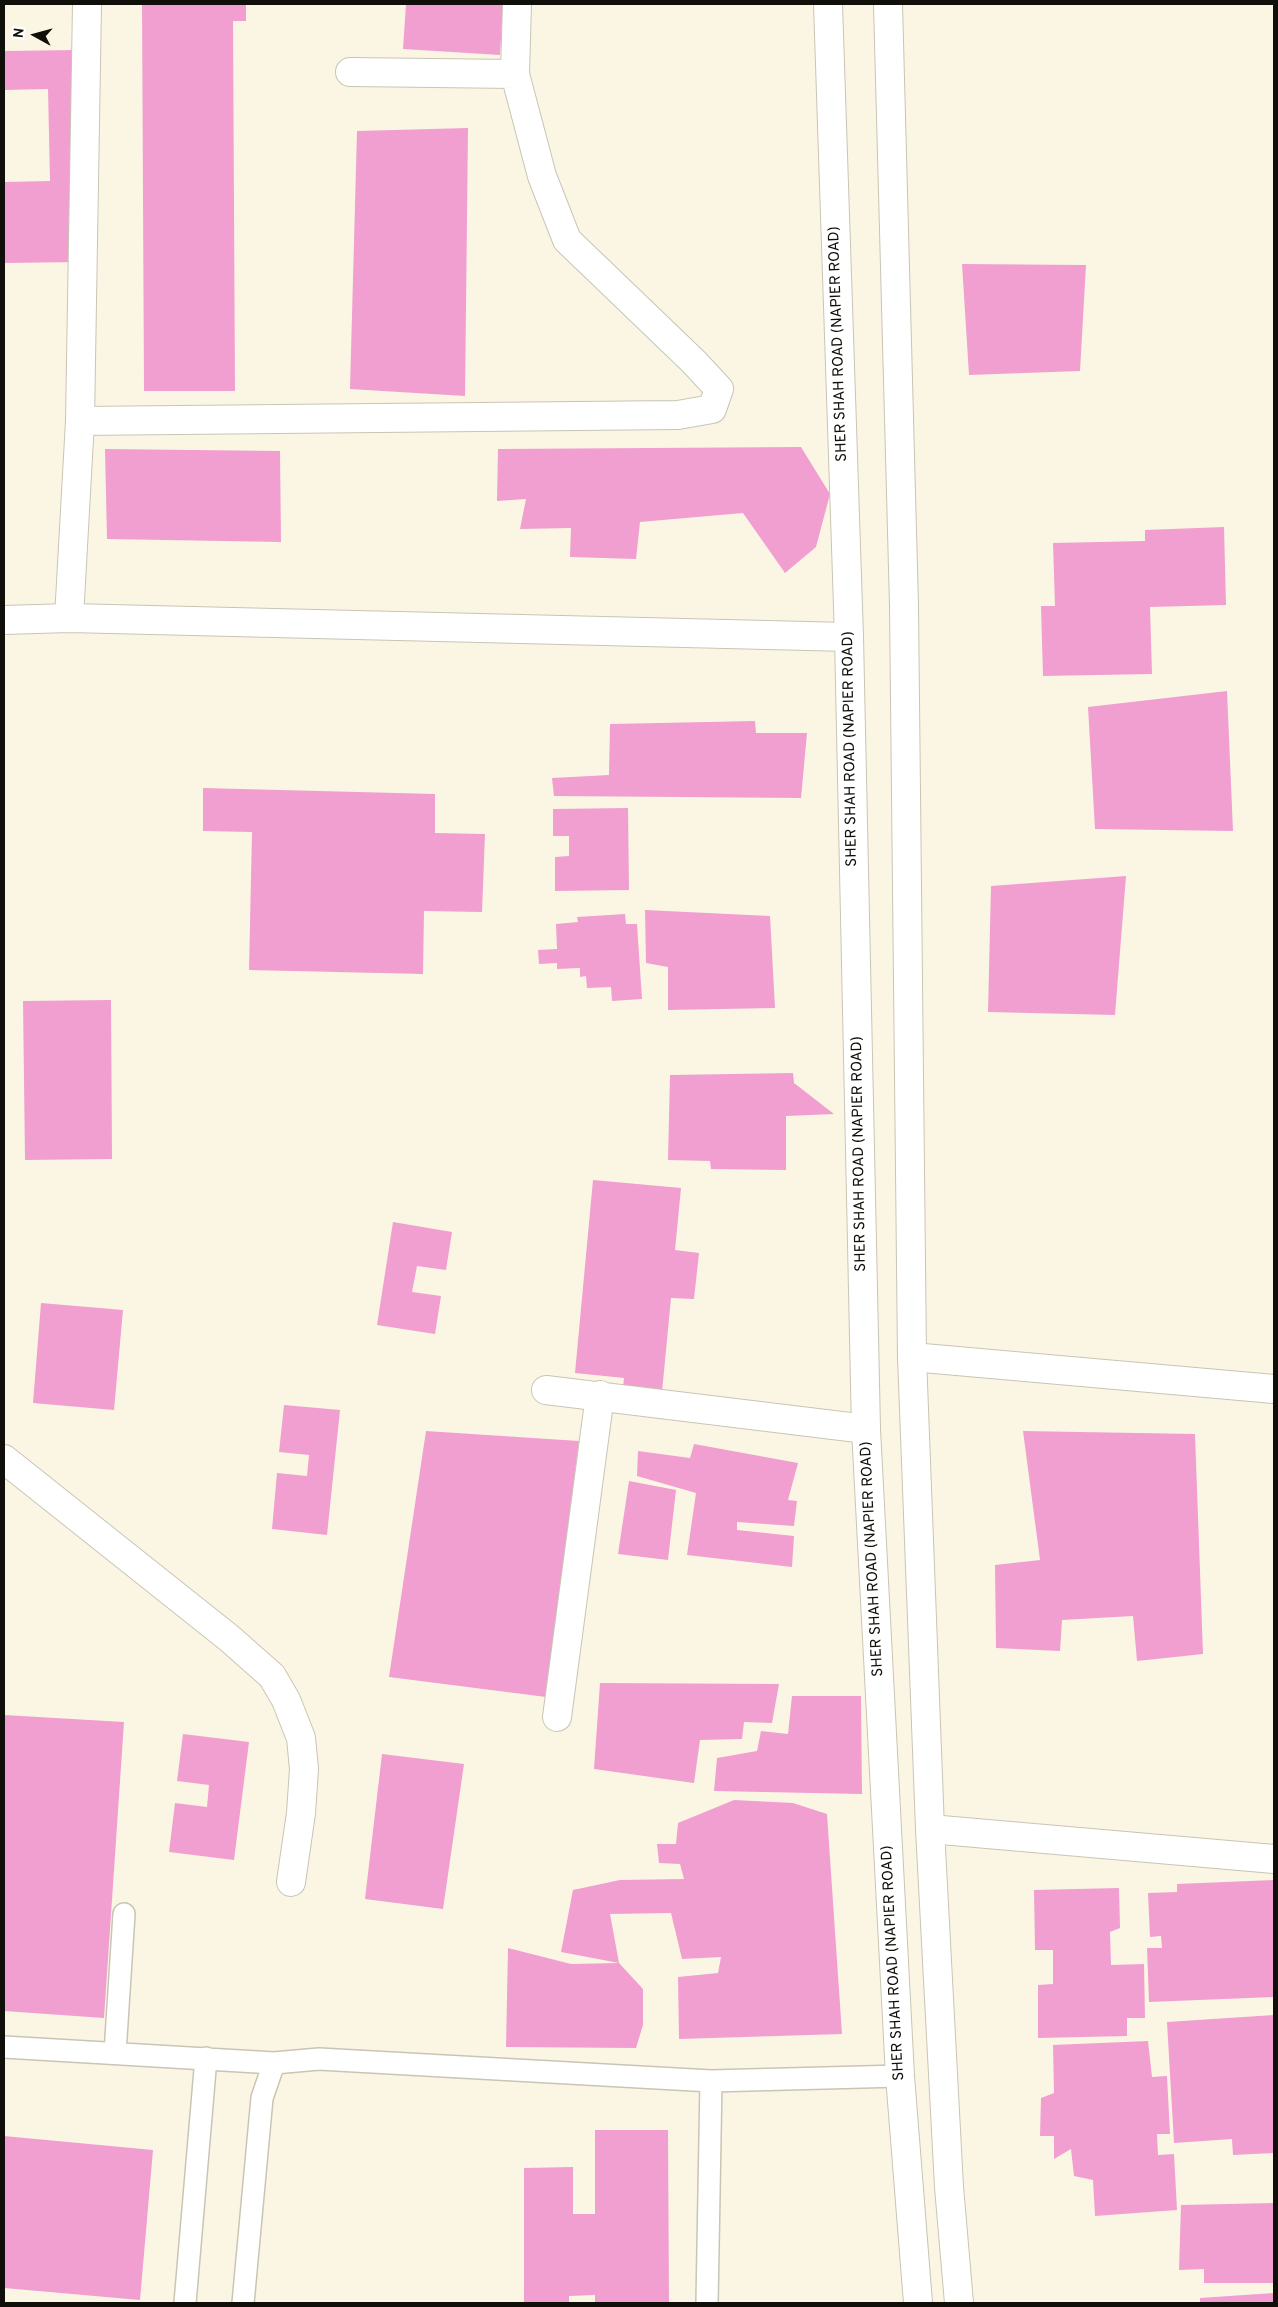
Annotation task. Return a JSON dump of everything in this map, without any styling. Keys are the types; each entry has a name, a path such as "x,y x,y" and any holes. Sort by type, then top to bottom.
{"street":[{"path":"69,618 80,421 87,4"},
{"path":"80,421 678,415 712,409 719,390 694,362 567,240 542,176 515,74 517,4"},
{"name":"SHER SHAH ROAD (NAPIER ROAD)","path":"828,4 849,637 866,1430 900,2076 918,2303"},
{"path":"888,4 904,606 912,1357 930,1830 948,2187 959,2303"},
{"path":"350,72 515,74"},
{"path":"4,620 69,618 849,637"},
{"path":"912,1357 1274,1388"},
{"path":"546,1390 600,1395 866,1430"},
{"path":"557,1717 600,1395"},
{"path":"4,1459 229,1638 272,1676 286,1700 301,1738 304,1769 301,1813 291,1882"},
{"path":"930,1830 1274,1859"}],"lane":[{"path":"115,2053 124,1914"},
{"path":"4,2047 274,2063 319,2058 712,2081 900,2076"},
{"path":"185,2303 206,2058"},
{"path":"243,2303 262,2098 274,2063"},
{"path":"707,2303 712,2081"}],"building":[{"path":"142,4 246,4 246,21 233,21 235,391 144,391"},
{"path":"406,4 503,4 500,55 403,49"},
{"path":"77,50 80,262 4,263 4,182 50,181 48,89 4,90 4,51"},
{"path":"468,128 465,396 350,389 357,131"},
{"path":"962,264 1086,265 1080,371 969,375"},
{"path":"801,447 830,494 816,547 785,573 743,513 640,522 636,559 570,557 571,528 520,529 526,499 497,501 498,449"},
{"path":"105,449 280,451 281,542 107,539"},
{"path":"1224,527 1226,605 1150,607 1152,674 1043,676 1041,606 1055,606 1053,543 1145,541 1145,530"},
{"path":"1227,691 1233,831 1095,829 1088,707"},
{"path":"755,721 756,733 807,733 801,798 554,796 552,778 609,775 610,724"},
{"path":"203,788 435,794 435,833 485,834 482,912 424,911 423,974 249,970 252,832 203,831"},
{"path":"628,808 629,890 555,891 555,857 569,856 569,836 553,836 553,809"},
{"path":"1126,876 1115,1015 988,1012 991,886"},
{"path":"645,910 770,916 775,1008 668,1010 668,967 646,963"},
{"path":"625,914 626,924 637,924 642,999 612,1001 611,987 587,988 586,976 580,977 580,968 557,969 557,963 539,964 538,950 557,949 556,924 578,922 577,917"},
{"path":"111,1000 112,1159 25,1160 23,1001"},
{"path":"793,1073 794,1083 834,1114 786,1116 786,1170 711,1169 710,1161 668,1160 670,1075"},
{"path":"593,1180 681,1188 675,1250 699,1253 694,1299 671,1298 662,1392 623,1388 624,1378 575,1373"},
{"path":"393,1222 452,1232 446,1270 417,1266 412,1292 441,1296 435,1334 377,1325"},
{"path":"41,1303 123,1310 114,1410 33,1403"},
{"path":"284,1405 340,1410 327,1535 272,1529 277,1473 307,1476 309,1455 279,1452"},
{"path":"426,1431 579,1441 546,1697 389,1677"},
{"path":"1023,1431 1195,1434 1203,1654 1137,1661 1133,1616 1062,1620 1060,1651 996,1648 995,1565 1040,1560"},
{"path":"694,1444 798,1463 788,1500 797,1501 794,1526 737,1522 737,1530 794,1536 792,1567 687,1555 696,1493 637,1476 638,1451 690,1458"},
{"path":"629,1481 676,1490 668,1560 618,1554"},
{"path":"600,1683 779,1684 772,1723 744,1722 742,1739 700,1740 694,1783 594,1769"},
{"path":"792,1696 861,1696 862,1794 714,1791 717,1758 757,1751 761,1731 788,1734"},
{"path":"4,1715 124,1722 104,2018 4,2011"},
{"path":"183,1734 249,1742 234,1860 169,1852 175,1803 207,1807 209,1785 177,1781"},
{"path":"382,1754 464,1764 443,1909 365,1899"},
{"path":"734,1800 793,1803 827,1814 842,2034 679,2039 678,1977 718,1973 721,1957 682,1959 671,1913 610,1914 619,1963 561,1952 573,1890 620,1880 684,1879 680,1864 659,1863 657,1844 676,1844 678,1823"},
{"path":"1274,1880 1274,1997 1149,2002 1147,1948 1162,1948 1161,1936 1150,1937 1148,1893 1177,1892 1177,1884"},
{"path":"1119,1888 1120,1928 1110,1932 1111,1965 1144,1964 1145,2018 1127,2018 1127,2036 1038,2038 1038,1985 1053,1984 1053,1950 1035,1950 1034,1890"},
{"path":"508,1948 571,1964 619,1963 643,1989 643,2025 636,2048 506,2047"},
{"path":"1274,2015 1274,2153 1233,2155 1232,2139 1174,2143 1167,2022"},
{"path":"1148,2041 1152,2077 1167,2076 1170,2134 1157,2134 1158,2155 1174,2154 1177,2210 1095,2216 1093,2180 1074,2176 1071,2149 1054,2159 1054,2136 1040,2136 1041,2098 1054,2093 1053,2045"},
{"path":"595,2130 668,2130 669,2303 595,2303 595,2295 569,2296 569,2303 524,2303 524,2168 573,2167 573,2214 595,2214"},
{"path":"4,2136 153,2150 140,2300 4,2288"},
{"path":"1274,2203 1274,2283 1204,2283 1204,2269 1179,2270 1181,2205"},
{"path":"1274,2293 1274,2303 1200,2303 1200,2298"}]}
